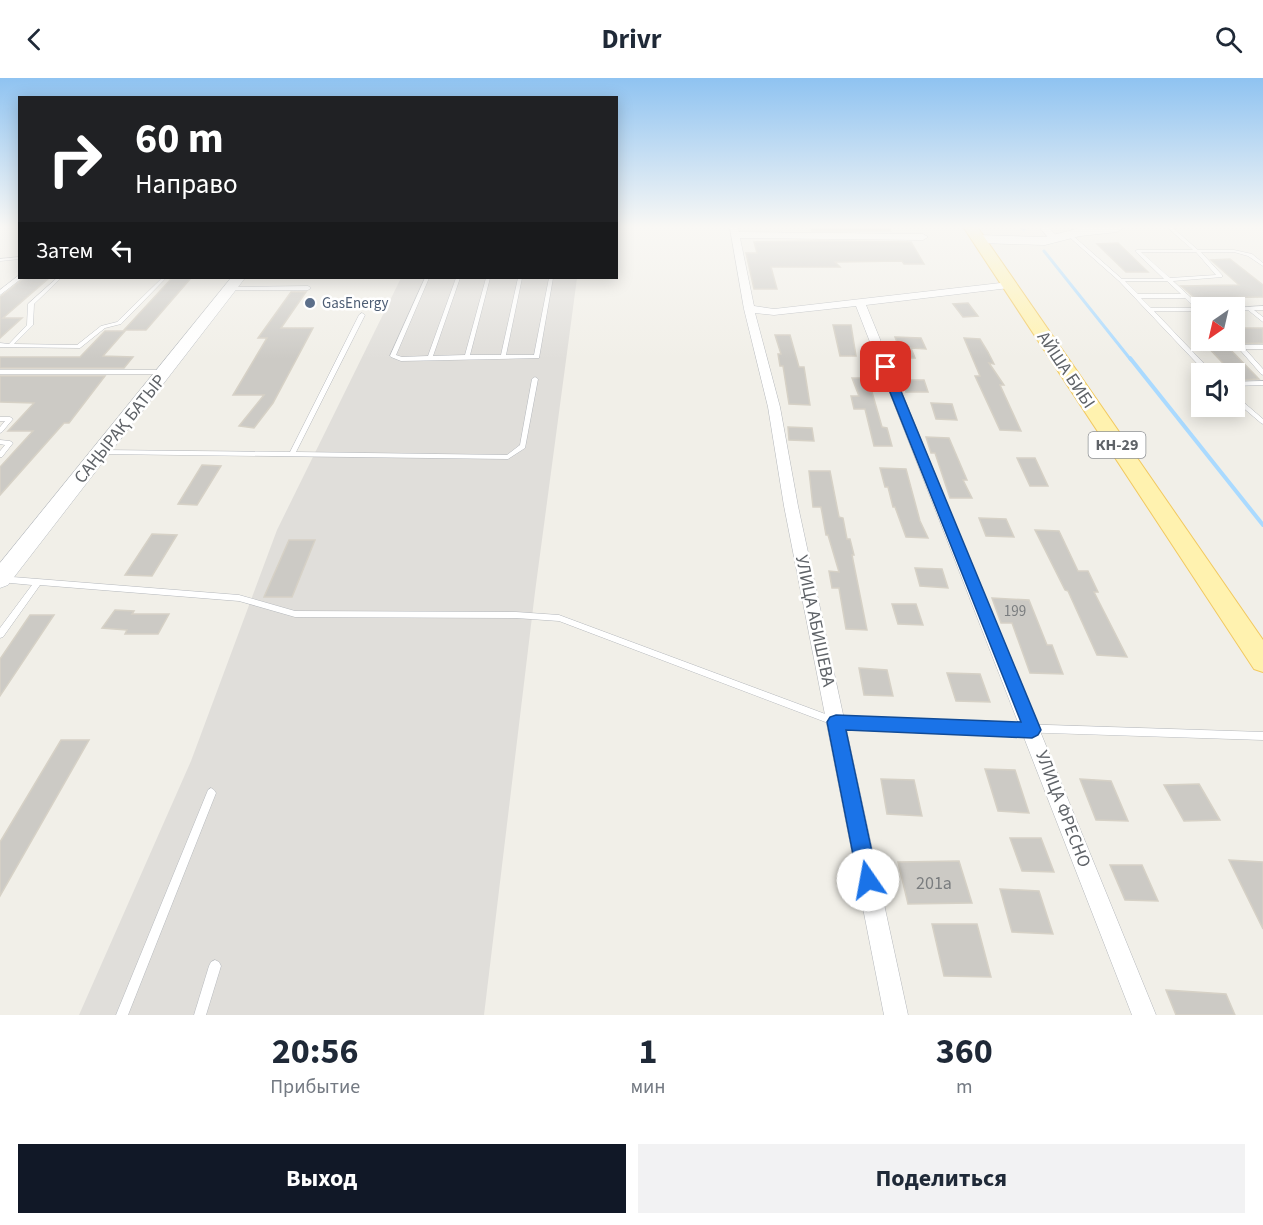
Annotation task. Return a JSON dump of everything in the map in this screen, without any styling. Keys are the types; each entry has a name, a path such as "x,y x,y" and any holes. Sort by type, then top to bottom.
{"main road":[{"name":"АЙША БИБІ","path":"1000,272 1263,661"}],"street":[{"name":"УЛИЦА АБИШЕВА","path":"742,272 774,407 791,506 896,1015"},
{"name":"САҢЫРАҚ БАТЫР","path":"0,579 234,284"},
{"path":"749,309 774,312 1009,285"},
{"name":"УЛИЦА ФРЕСНО","path":"860,303 1144,1015"}],"lane":[{"path":"1111,272 1201,363"},
{"path":"1159,272 1191,300"},
{"path":"1121,280 1168,280 1220,276 1216,272"},
{"path":"0,293 18,279"},
{"path":"11,344 30,325 31,304 58,279"},
{"path":"0,345 78,347 103,327 119,323 163,279"},
{"path":"427,279 393,356 401,359 537,357 551,279"},
{"path":"430,358 458,279"},
{"path":"467,357 488,279"},
{"path":"503,357 520,279"},
{"path":"234,284 308,288"},
{"path":"1136,296 1186,296"},
{"path":"1150,310 1191,309"},
{"path":"1245,309 1263,309"},
{"path":"1250,309 1263,320"},
{"path":"292,454 362,315"},
{"path":"1263,347 1243,348 1244,353 1263,373"},
{"path":"0,372 165,372"},
{"path":"100,452 508,456 523,446 535,379"},
{"path":"1245,384 1263,383"},
{"path":"1245,406 1263,422"},
{"path":"0,419 10,419 0,431"},
{"path":"0,442 10,443 0,455"},
{"path":"0,579 238,598 295,614 559,618 836,722 1263,736"},
{"path":"0,635 38,582"},
{"path":"122,1015 211,793"},
{"path":"200,1015 215,966"}],"shaded area":[{"path":"401,279 577,279 535,592 484,1015 79,1015 191,761 277,530"}],"building":[{"path":"750,272 772,272 777,289 754,289"},
{"path":"1224,272 1246,272 1263,285 1263,297 1194,297 1181,286 1239,285"},
{"path":"23,279 48,279 3,318 22,318 0,338 0,297"},
{"path":"171,279 190,279 146,330 124,330"},
{"path":"291,292 306,292 281,328 313,328 273,403 254,428 239,426 264,395 233,395 267,338 258,338"},
{"path":"968,303 978,316 963,317 953,304"},
{"path":"833,325 851,325 856,356 840,356"},
{"path":"1245,328 1263,328 1263,343 1245,344"},
{"path":"105,331 125,331 103,356 133,357 124,368 0,368 0,357 80,357"},
{"path":"775,335 790,335 799,367 804,367 810,405 789,404 783,366 780,366 778,354 781,354"},
{"path":"895,337 921,338 926,349 911,348 915,358 903,358"},
{"path":"964,338 980,339 988,352 994,364 989,363 1004,385 1000,385 1021,431 1000,430 975,376 980,376"},
{"path":"1211,351 1232,351 1243,363 1223,363"},
{"path":"1245,365 1259,379 1245,380"},
{"path":"0,376 105,376 69,423 64,423 0,495 0,467 33,431 8,431 34,403 0,402"},
{"path":"852,378 868,378 882,427 887,428 892,446 874,446 865,409 854,409 851,396 859,396"},
{"path":"902,380 924,380 928,392 906,392"},
{"path":"931,403 952,404 957,420 936,419"},
{"path":"788,427 812,428 814,441 789,440"},
{"path":"926,437 949,438 967,480 963,480 972,498 950,498 935,453 931,453"},
{"path":"1017,458 1035,458 1048,486 1030,486"},
{"path":"202,465 221,466 197,505 178,504"},
{"path":"880,468 906,469 920,521 928,538 906,537 895,507 893,507 888,487 885,487"},
{"path":"809,471 830,471 839,517 843,518 847,539 850,539 854,555 852,555 867,630 846,629 839,588 832,588 829,571 839,572 828,535 826,535 821,507 813,507"},
{"path":"979,518 1006,519 1014,537 986,536"},
{"path":"1035,530 1059,531 1078,571 1088,571 1098,592 1094,592 1127,657 1097,655 1068,591 1065,590"},
{"path":"152,534 177,535 152,576 125,575"},
{"path":"289,540 315,540 292,597 264,597"},
{"path":"915,568 942,569 948,588 920,586"},
{"path":"992,598 1029,600 1047,645 1052,645 1063,674 1030,673 1012,623 1001,623"},
{"path":"892,604 916,604 923,625 898,624"},
{"path":"115,610 134,611 132,614 169,614 158,634 125,634 127,630 102,628"},
{"path":"30,615 54,615 0,696 0,659"},
{"path":"859,668 887,670 893,696 864,695"},
{"path":"947,673 980,674 990,702 956,701"},
{"path":"61,740 89,740 0,896 0,842"},
{"path":"985,769 1015,770 1029,813 998,811"},
{"path":"881,779 914,780 922,816 887,814"},
{"path":"1080,779 1111,781 1128,821 1096,820"},
{"path":"1199,784 1220,820 1184,821 1164,785"},
{"path":"1010,838 1041,838 1054,872 1022,871"},
{"path":"1229,860 1263,862 1263,929"},
{"path":"959,861 972,903 908,904 898,862"},
{"path":"1110,865 1142,865 1158,901 1125,900"},
{"path":"1000,889 1039,891 1053,934 1012,932"},
{"path":"932,924 977,924 991,977 944,976"},
{"path":"1166,990 1226,994 1235,1015 1176,1015"}],"waterway":[{"path":"1061,272 1131,360"},
{"path":"1130,358 1263,525"}],"place":[{"name":"GasEnergy","path":"310,303"}],"route":[{"path":"868,880 836,722 1032,730 886,367"}]}
